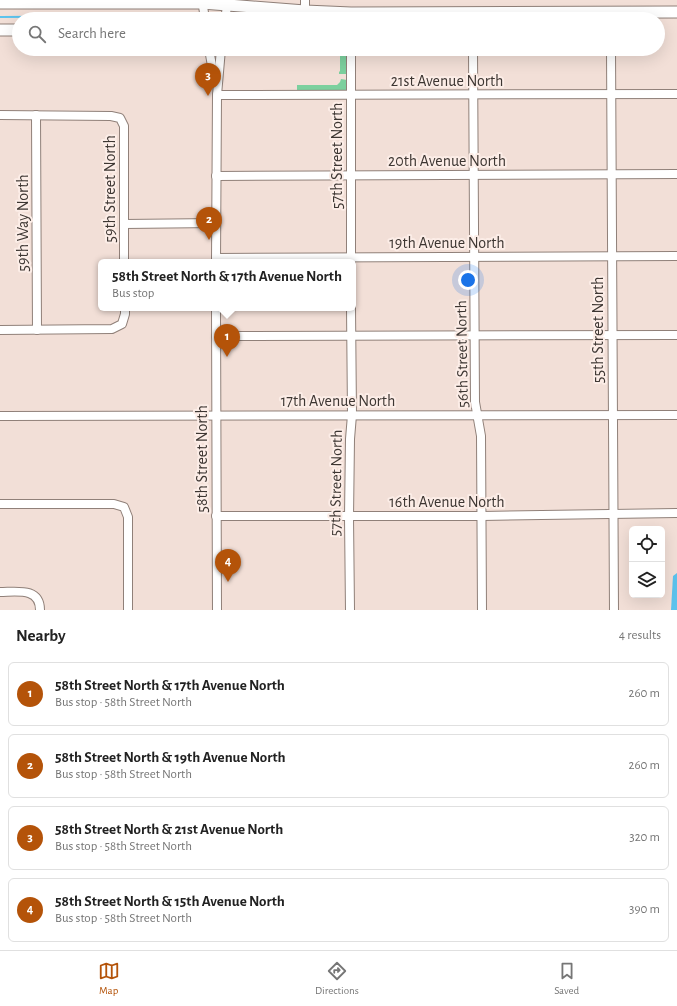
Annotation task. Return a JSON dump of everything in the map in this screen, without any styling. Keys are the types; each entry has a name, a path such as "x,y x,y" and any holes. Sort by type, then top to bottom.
{"main road":[{"path":"0,3 202,2 320,12"},
{"path":"665,13 677,12"},
{"path":"0,30 12,30"}],"street":[{"path":"202,2 204,12"},
{"path":"210,56 217,95"},
{"path":"216,259 217,95 220,56"},
{"name":"57th Street North","path":"351,56 351,259"},
{"name":"56th Street North","path":"473,56 475,402 481,436 482,610"},
{"name":"55th Street North","path":"611,56 614,610"},
{"name":"21st Avenue North","path":"217,95 677,94"},
{"path":"0,115 36,115"},
{"name":"59th Street North","path":"36,115 111,116 120,118 124,126 124,259"},
{"name":"59th Way North","path":"36,115 37,330"},
{"name":"20th Avenue North","path":"216,176 677,174"},
{"path":"124,224 216,224"},
{"name":"19th Avenue North","path":"356,260 474,257 677,256"},
{"path":"0,330 112,329 122,324 125,311"},
{"name":"58th Street North","path":"216,311 217,610"},
{"name":"57th Street North","path":"350,610 349,517 350,439 352,415 351,311"},
{"path":"216,336 677,335"},
{"name":"17th Avenue North","path":"0,416 677,414"},
{"path":"0,504 114,504 124,508 128,517 128,610"},
{"name":"16th Avenue North","path":"216,516 349,517 677,514"},
{"path":"0,592 26,591 36,596 40,605 40,610"}],"green space":[{"path":"340,56 347,56 347,73 339,74"},
{"path":"341,79 347,80 347,88 345,91 297,90 297,85 337,85"}],"water":[{"path":"677,573 677,610 671,610 673,576"}],"waterway":[{"path":"0,17 12,17"}],"place":[{"name":"58th Street North & 21st Avenue North","path":"208,96"},
{"name":"58th Street North & 19th Avenue North","path":"209,240"},
{"name":"58th Street North & 17th Avenue North","path":"227,357"},
{"name":"58th Street North & 15th Avenue North","path":"228,582"}]}
